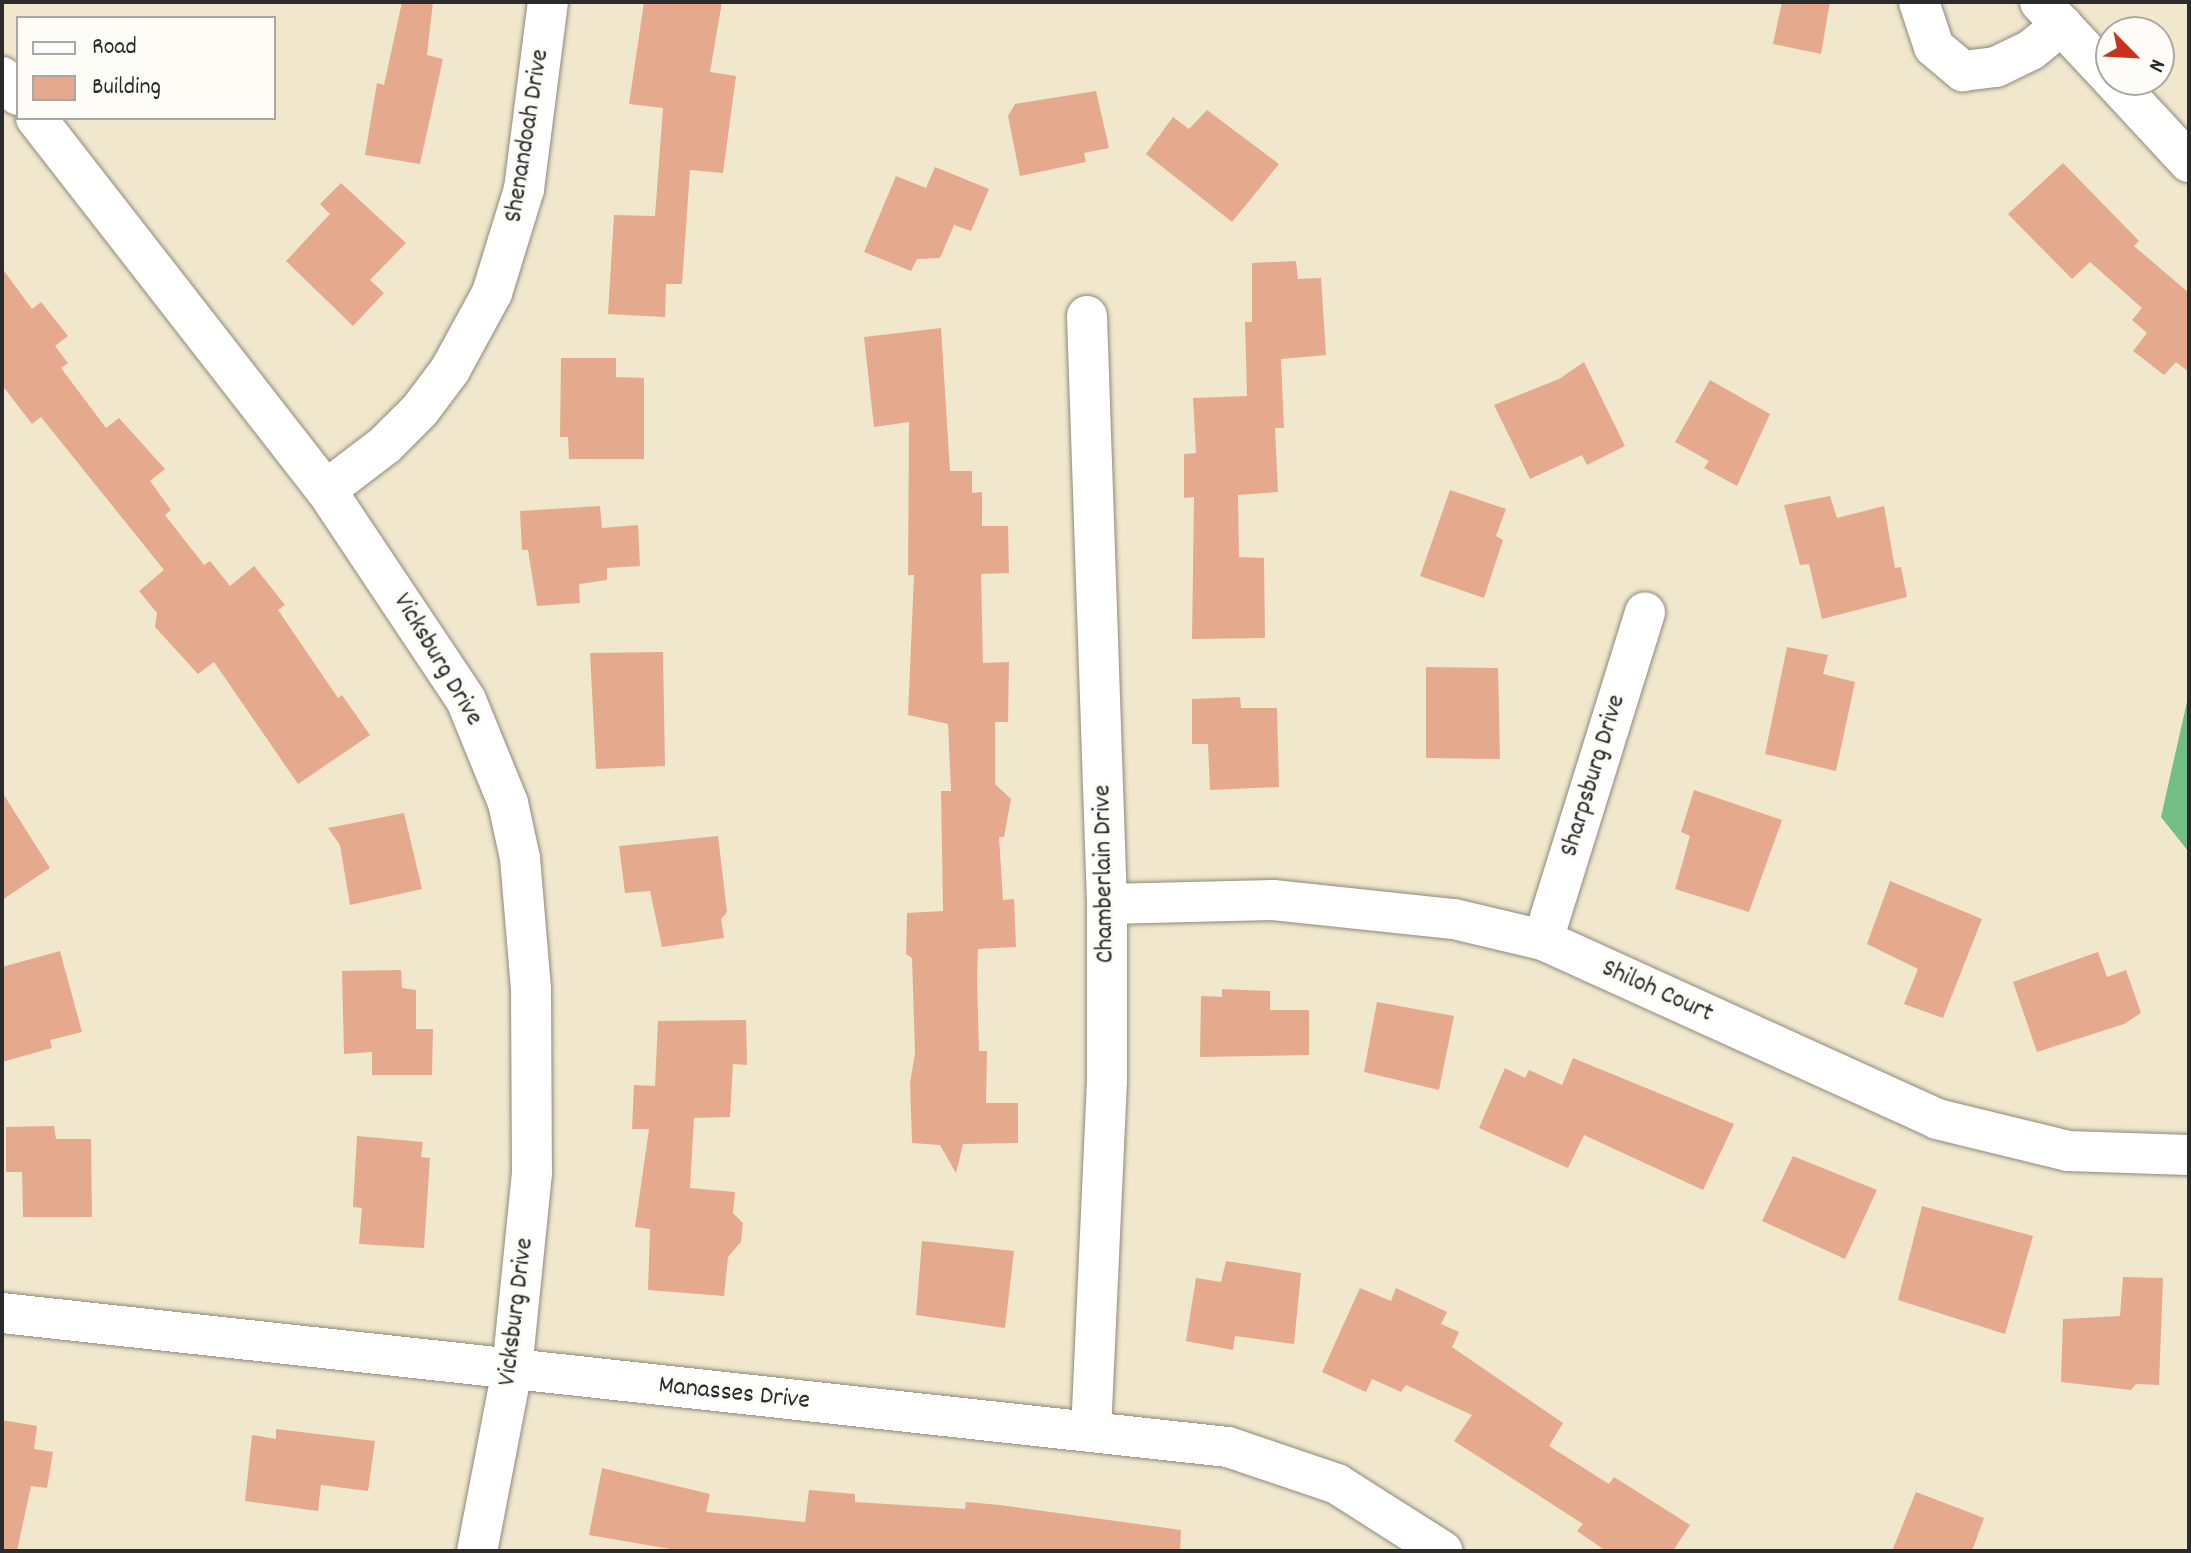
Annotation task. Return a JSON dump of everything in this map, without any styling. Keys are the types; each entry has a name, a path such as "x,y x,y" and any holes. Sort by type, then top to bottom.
{"street":[{"name":"Shenandoah Drive","path":"326,490 385,445 420,410 476,329 497,283 524,189 548,2"},
{"path":"1919,2 1934,47 1963,71 1996,67 2031,50 2051,14 2095,61"},
{"path":"2,77 16,93"},
{"path":"2128,96 2189,162"},
{"name":"Vicksburg Drive","path":"38,120 326,490 466,700 508,803 520,858 534,1082 525,1264 512,1370 477,1551"},
{"name":"Chamberlain Drive","path":"1087,316 1107,904 1107,1095 1091,1431"},
{"name":"Sharpsburg Drive","path":"1543,940 1645,612"},
{"name":"Shiloh Court","path":"1107,904 1273,900 1364,906 1543,940 1937,1119 2068,1151 2189,1155"},
{"name":"Manasses Drive","path":"2,1313 1228,1447 1283,1463 1387,1512 1442,1551"}],"green space":[{"path":"2189,693 2189,850 2188,851 2161,817"}],"building":[{"path":"402,2 433,2 427,55 443,59 420,164 365,155 377,83 384,85"},
{"path":"644,2 722,2 710,72 736,76 723,173 690,170 682,284 666,284 665,317 608,314 614,215 655,216 663,108 629,104"},
{"path":"1782,2 1830,2 1821,54 1773,44"},
{"path":"1096,91 1109,148 1084,153 1086,162 1020,176 1008,116 1015,104"},
{"path":"1207,110 1279,164 1232,222 1146,154 1173,117 1189,129"},
{"path":"2063,163 2139,241 2134,246 2189,293 2189,372 2176,362 2164,375 2133,351 2147,333 2132,320 2142,308 2090,262 2072,279 2008,214"},
{"path":"935,167 989,189 971,231 954,225 940,258 917,259 911,271 864,252 896,176 926,188"},
{"path":"341,183 406,243 370,280 384,293 353,326 286,261 330,214 320,204"},
{"path":"1296,261 1298,279 1321,278 1326,355 1281,359 1284,428 1275,428 1278,492 1238,495 1239,557 1264,558 1265,638 1192,639 1194,497 1184,498 1184,454 1196,453 1193,398 1247,396 1245,322 1252,322 1252,263"},
{"path":"2,268 32,309 41,302 68,336 55,346 68,363 61,368 106,428 119,418 165,469 150,481 171,510 165,515 204,565 210,561 230,586 254,566 285,605 278,610 338,698 342,695 370,735 298,784 214,662 198,674 155,627 157,613 139,591 164,570 41,417 32,424 2,385"},
{"path":"941,328 950,471 972,471 972,493 982,492 982,526 1008,526 1009,573 981,574 983,663 1009,662 1008,722 995,722 995,784 1011,799 1004,837 999,837 1003,900 1014,899 1016,947 978,949 977,979 979,1051 987,1051 986,1103 1018,1103 1018,1143 963,1144 956,1173 940,1145 912,1143 910,1083 915,1053 912,958 906,954 907,913 943,911 941,791 951,791 948,724 908,715 914,575 908,575 909,422 874,427 864,337"},
{"path":"561,358 616,358 616,377 644,378 644,459 569,459 568,437 560,437"},
{"path":"1584,362 1625,446 1587,465 1582,455 1530,479 1494,405 1559,379"},
{"path":"1710,380 1770,414 1737,486 1704,468 1709,461 1675,442"},
{"path":"1450,490 1506,509 1496,536 1503,540 1484,598 1420,576"},
{"path":"1830,496 1837,518 1884,506 1895,568 1901,567 1907,597 1822,619 1809,564 1800,565 1784,505"},
{"path":"600,506 602,528 638,525 640,566 607,568 607,580 579,584 580,603 537,606 528,550 522,550 520,511"},
{"path":"1787,647 1828,655 1823,674 1855,682 1836,771 1765,754"},
{"path":"663,652 665,766 596,769 590,653"},
{"path":"1426,667 1498,668 1500,759 1426,758"},
{"path":"1240,697 1241,708 1277,708 1279,787 1210,790 1208,744 1192,744 1192,699"},
{"path":"1694,790 1782,820 1749,912 1675,889 1690,836 1681,832"},
{"path":"2,792 50,868 2,900"},
{"path":"404,813 422,889 350,905 340,845 328,828"},
{"path":"718,836 727,912 721,919 724,938 662,947 650,891 625,893 619,846"},
{"path":"1890,881 1982,919 1943,1018 1904,1004 1918,969 1867,944"},
{"path":"60,951 82,1032 50,1040 52,1048 2,1062 2,967"},
{"path":"2098,952 2107,977 2126,970 2141,1013 2124,1024 2037,1052 2013,982"},
{"path":"401,970 402,988 416,990 416,1029 433,1029 432,1075 372,1075 372,1052 344,1054 342,971"},
{"path":"1222,989 1270,991 1270,1010 1309,1010 1309,1055 1200,1057 1201,996 1222,997"},
{"path":"1377,1002 1454,1016 1439,1090 1364,1072"},
{"path":"746,1020 747,1065 733,1064 730,1117 694,1118 690,1188 735,1192 733,1213 743,1223 741,1242 728,1257 724,1296 648,1290 650,1229 635,1227 649,1129 632,1129 634,1085 655,1086 658,1021"},
{"path":"1573,1058 1734,1124 1703,1190 1584,1135 1568,1168 1479,1128 1505,1068 1525,1078 1529,1070 1562,1085"},
{"path":"54,1126 56,1139 91,1139 92,1217 23,1217 22,1172 6,1172 6,1127"},
{"path":"357,1136 423,1142 421,1157 430,1158 424,1248 359,1244 362,1208 353,1207"},
{"path":"1793,1156 1877,1190 1845,1259 1762,1221"},
{"path":"1922,1206 2033,1236 2005,1334 1898,1300"},
{"path":"922,1241 1014,1251 1005,1328 916,1315"},
{"path":"1226,1261 1301,1273 1294,1344 1235,1336 1233,1350 1186,1341 1196,1278 1221,1282"},
{"path":"2123,1277 2163,1278 2159,1385 2136,1384 2131,1390 2061,1382 2063,1319 2120,1316"},
{"path":"1360,1288 1391,1301 1396,1288 1447,1312 1441,1324 1459,1332 1452,1347 1563,1423 1549,1446 1609,1484 1614,1477 1690,1525 1673,1551 1606,1551 1577,1531 1583,1524 1454,1441 1472,1415 1406,1385 1401,1392 1372,1379 1366,1392 1322,1372"},
{"path":"2,1420 37,1426 34,1449 53,1452 47,1488 31,1486 17,1551 2,1551"},
{"path":"276,1429 375,1441 368,1491 321,1485 318,1511 245,1501 252,1435 276,1439"},
{"path":"602,1468 710,1494 706,1512 805,1522 809,1490 855,1494 855,1502 965,1509 966,1502 1181,1530 1180,1551 682,1551 589,1535"},
{"path":"1916,1492 1984,1518 1972,1551 1892,1551"}]}
